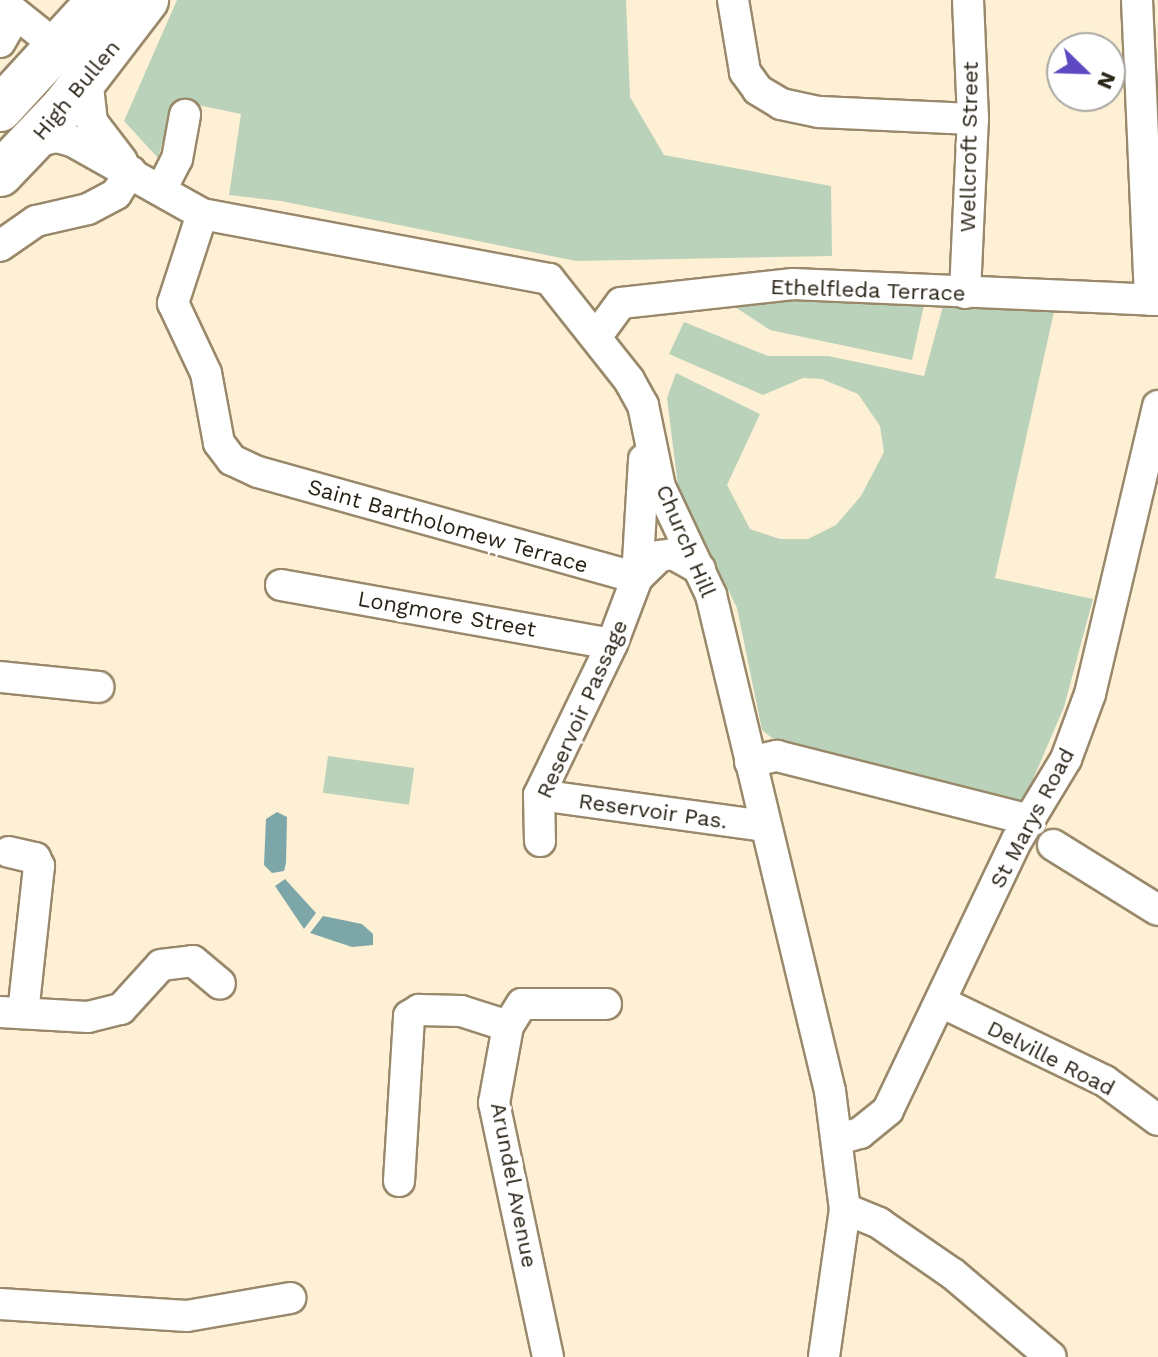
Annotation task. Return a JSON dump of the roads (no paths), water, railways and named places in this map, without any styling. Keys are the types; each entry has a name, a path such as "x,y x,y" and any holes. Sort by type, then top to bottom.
{"highway":[{"name":"High Bullen","path":"0,109 100,0"},
{"name":"High Bullen","path":"0,174 38,103 75,92 146,0"}],"street":[{"path":"733,0 745,72 758,90 781,104 819,112 973,119"},
{"name":"Wellcroft Street","path":"965,293 973,119 968,0"},
{"path":"1137,0 1154,300"},
{"path":"0,42 19,16"},
{"name":"Church Hill","path":"75,92 100,138 131,171"},
{"path":"161,190 177,159 185,115"},
{"name":"Church Hill","path":"17,140 57,137 72,141 131,171 202,214 549,279 596,337 643,405 660,487 711,595 839,1139 845,1209 824,1357"},
{"path":"0,246 36,221 88,209 116,194 131,171"},
{"name":"Saint Bartholomew Terrace","path":"202,214 173,303 206,373 219,443 232,460 258,472 637,578"},
{"name":"Ethelfleda Terrace","path":"596,337 621,303 793,284 1154,300"},
{"name":"Reservoir Passage","path":"540,841 539,795 612,644 637,578 643,405"},
{"name":"St Marys Road","path":"839,1139 860,1133 888,1110 1030,820 1066,759 1090,694 1158,406"},
{"path":"637,578 660,556 673,554 700,569"},
{"name":"Longmore Street","path":"281,585 612,644"},
{"path":"0,677 98,687"},
{"path":"750,762 777,756 1030,820"},
{"name":"Reservoir Pas.","path":"539,795 766,826"},
{"path":"1053,845 1158,910"},
{"path":"9,852 35,858 39,866 12,1012 88,1017 121,1009 161,965 193,961 220,984"},
{"name":"Delville Road","path":"941,1002 1105,1081 1158,1120"},
{"path":"399,1181 409,1016 419,1010 461,1011 508,1026 522,1004 606,1004"},
{"name":"Arundel Avenue","path":"508,1026 494,1103 548,1357"},
{"path":"845,1209 879,1223 953,1274 1051,1357"},
{"path":"0,1304 187,1316 290,1298"}],"water":[{"path":"277,812 287,817 286,863 284,871 272,873 264,865 266,819"},
{"path":"285,879 316,913 304,929 275,886"},
{"path":"323,916 362,924 373,934 373,945 352,947 310,933"}]}
